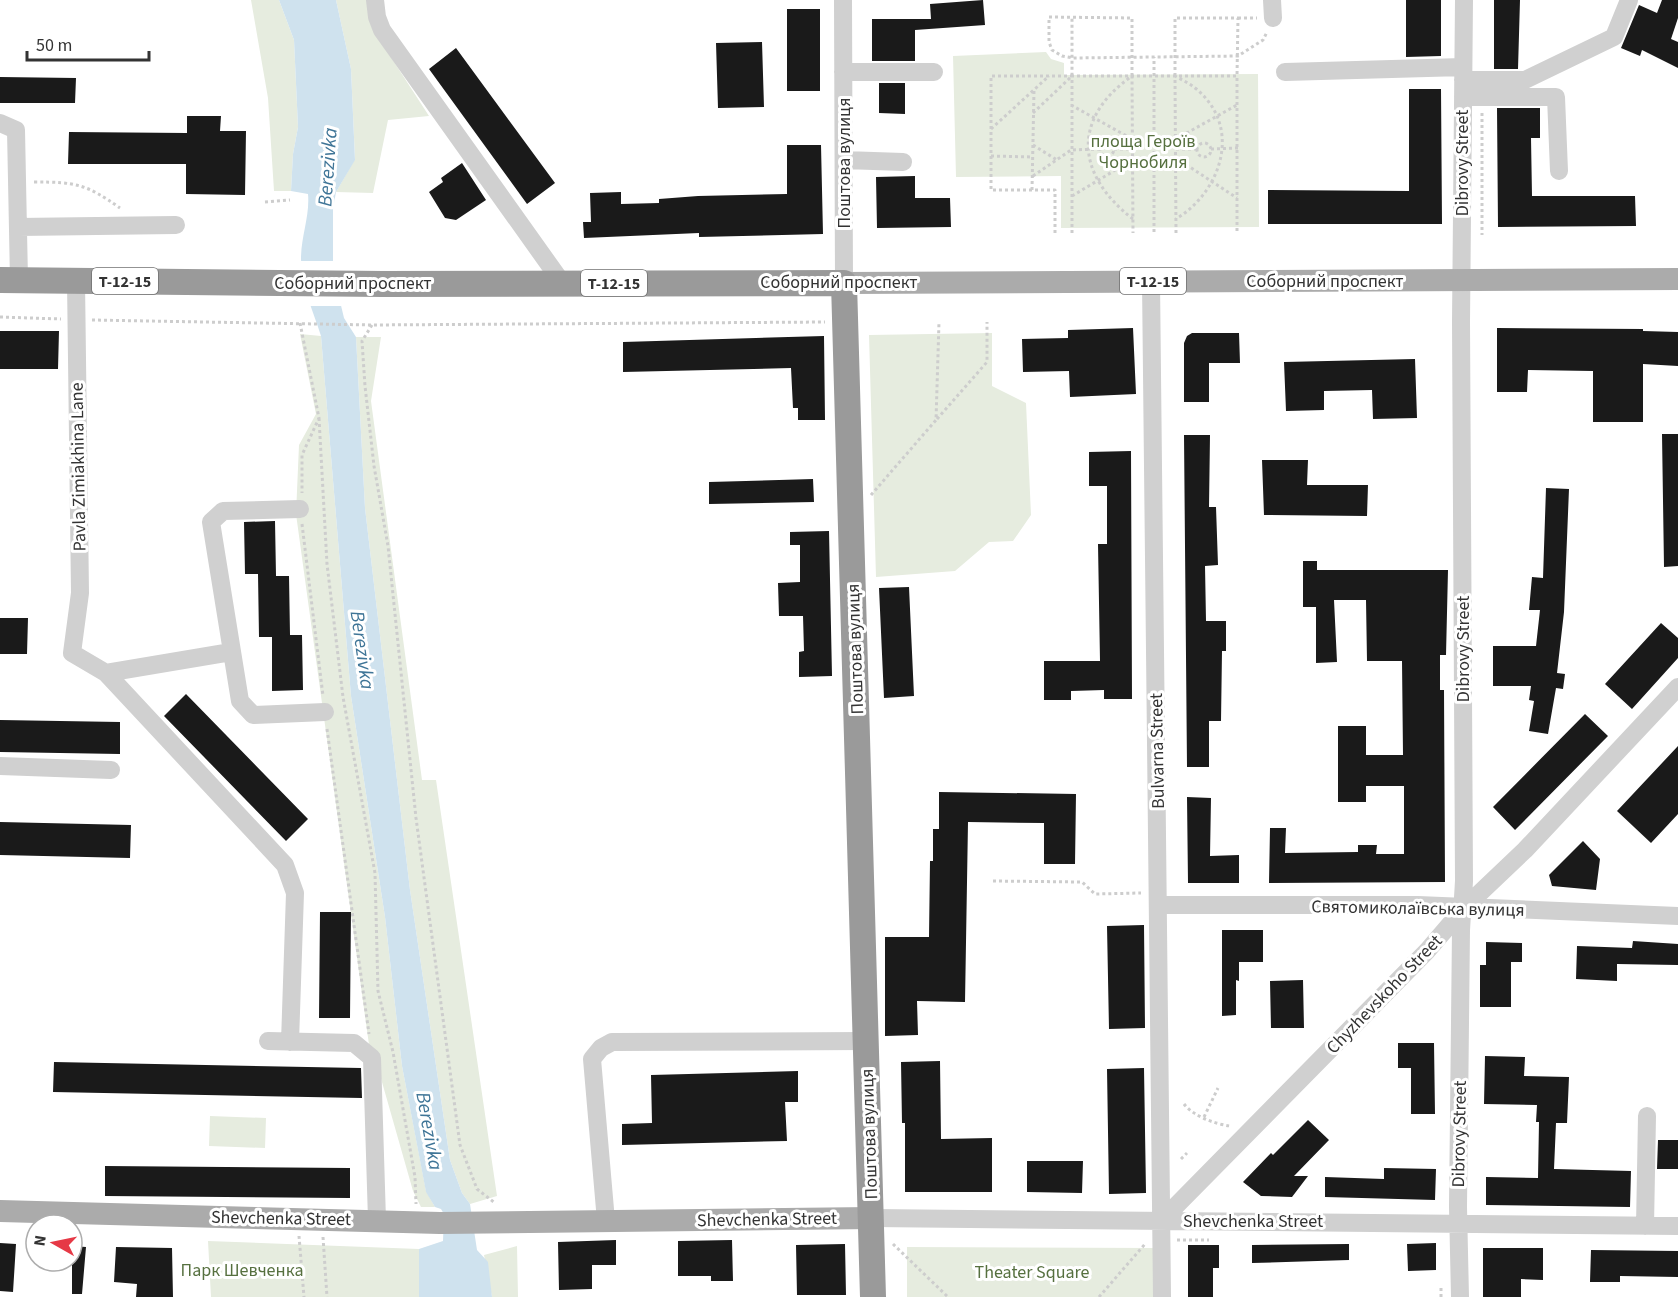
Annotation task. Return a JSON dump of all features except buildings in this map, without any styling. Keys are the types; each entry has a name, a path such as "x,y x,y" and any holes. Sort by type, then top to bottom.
{"highway":[{"name":"Соборний проспект","path":"10,280 384,284 844,282"},
{"name":"Поштова вулиця","path":"844,282 873,1297"}],"main road":[{"name":"Соборний проспект","path":"844,282 1678,279"},
{"name":"Shevchenka Street","path":"0,1211 440,1223 502,1216 606,1221 872,1218"}],"street":[{"path":"375,0 377,17 382,30 563,284"},
{"name":"Поштова вулиця","path":"843,0 844,282"},
{"name":"Dibrovy Street","path":"1460,1297 1458,1223 1461,930 1464,908 1462,280 1464,0"},
{"path":"1285,72 1463,81 1525,80 1614,37 1629,0"},
{"path":"843,72 934,72"},
{"path":"1463,81 1482,97 1556,97 1559,171"},
{"path":"0,123 16,130 9,182 18,227 10,280"},
{"path":"844,160 903,162"},
{"path":"18,227 176,225"},
{"name":"Pavla Zimiakhina Lane","path":"76,281 80,593 72,653 106,673"},
{"name":"Bulvarna Street","path":"1151,281 1152,899 1162,1220 1162,1297"},
{"path":"300,509 223,511 211,522 240,701 253,715 325,712"},
{"path":"106,673 231,652"},
{"path":"106,673 285,865 295,893 290,1042"},
{"name":"Chyzhevskoho Street","path":"1162,1220 1427,951 1464,908 1520,855 1678,687"},
{"path":"0,766 111,770"},
{"name":"Святомиколаївська вулиця","path":"1152,899 1418,905 1678,916"},
{"path":"268,1041 354,1043 372,1058 376,1220"},
{"path":"606,1221 592,1059 601,1048 612,1042 867,1041"},
{"path":"1645,1226 1647,1116"},
{"name":"Shevchenka Street","path":"872,1218 1678,1226"}],"path":[{"path":"1133,233 1131,58 1132,18 1049,17 1049,42 1053,50 1062,56 1131,58 1238,56 1263,40 1272,9"},
{"path":"1072,17 1072,233"},
{"path":"1176,232 1175,18 1238,18 1237,233"},
{"path":"1154,57 1154,232"},
{"path":"1055,233 1055,190 991,190 991,76 1237,76"},
{"path":"991,129 1049,76"},
{"path":"1033,113 1072,76"},
{"path":"1132,76 1101,102 1094,117 1088,149 1091,170 1096,181 1115,205 1133,219"},
{"path":"1175,76 1196,88 1209,102 1216,117 1222,149 1220,169 1214,183 1197,206 1176,219"},
{"path":"1032,190 1034,90"},
{"path":"1482,97 1482,235"},
{"path":"1071,105 1132,139"},
{"path":"1176,139 1238,105"},
{"path":"1106,142 1112,144 1114,149 1112,155 1107,157 1102,155 1100,150 1106,142"},
{"path":"1176,149 1197,149 1204,142 1211,149 1238,148"},
{"path":"1033,144 1057,160"},
{"path":"1114,149 1132,149"},
{"path":"1197,149 1199,154 1205,157 1211,149"},
{"path":"1032,176 1071,150 1100,150"},
{"path":"991,156 1033,157"},
{"path":"1176,158 1238,199"},
{"path":"1071,196 1132,160"},
{"path":"9,182 74,183 92,189 121,209"},
{"path":"265,202 290,200"},
{"path":"0,317 365,325 825,322"},
{"path":"936,420 939,322"},
{"path":"876,489 987,362 987,322"},
{"path":"300,323 319,418 327,564 342,697 375,873 378,991 393,1052 416,1177 416,1207"},
{"path":"372,325 362,341 369,420 388,546 416,818 460,1145 477,1189 502,1216"},
{"path":"319,418 302,454 300,509 372,1058"},
{"path":"993,881 1083,882 1095,894 1152,899"},
{"path":"1204,1117 1218,1088"},
{"path":"1184,1104 1189,1111 1220,1125 1230,1126"},
{"path":"1181,1159 1187,1153"},
{"path":"298,1232 304,1297"},
{"path":"322,1232 327,1297"},
{"path":"887,1239 948,1297"},
{"path":"1098,1297 1148,1240"},
{"path":"1175,1240 1210,1240"},
{"path":"1441,1285 1441,1297"}],"green space":[{"path":"251,0 279,0 294,40 298,127 293,154 291,191 274,191 268,98"},
{"path":"336,0 368,0 374,31 429,116 388,120 373,193 336,192 355,159 351,69"},
{"name":"площа Героїв Чорнобиля","path":"1046,52 1051,59 1064,63 1064,75 1258,74 1259,227 1061,228 1061,176 956,177 953,56"},
{"path":"992,333 992,386 1026,403 1031,515 1013,541 989,542 955,571 876,577 869,335"},
{"path":"300,334 321,336 351,696 385,917 402,1066 426,1191 435,1207 421,1207 413,1191 376,1061 370,1052 296,514 299,445 316,414"},
{"path":"356,337 381,337 371,401 422,780 436,780 497,1196 470,1204 462,1193 450,1160 410,890 365,508"},
{"path":"210,1116 266,1118 265,1148 209,1146"},
{"name":"Парк Шевченка","path":"208,1241 419,1249 419,1297 211,1297"},
{"path":"517,1246 518,1297 492,1297 484,1255"},
{"name":"Theater Square","path":"907,1247 1157,1248 1157,1297 907,1297"}],"water":[{"name":"Berezivka","path":"279,0 336,0 351,69 355,160 336,192 333,209 333,272 344,318 356,337 365,508 410,890 450,1160 462,1193 470,1204 477,1250 488,1262 492,1297 419,1297 419,1249 443,1241 444,1214 441,1209 435,1207 426,1192 402,1066 385,917 351,696 321,336 308,298 301,259 308,194 291,191 293,154 298,127 294,40"}],"pier":[{"path":"298,261 335,261 344,306 308,306"}]}
